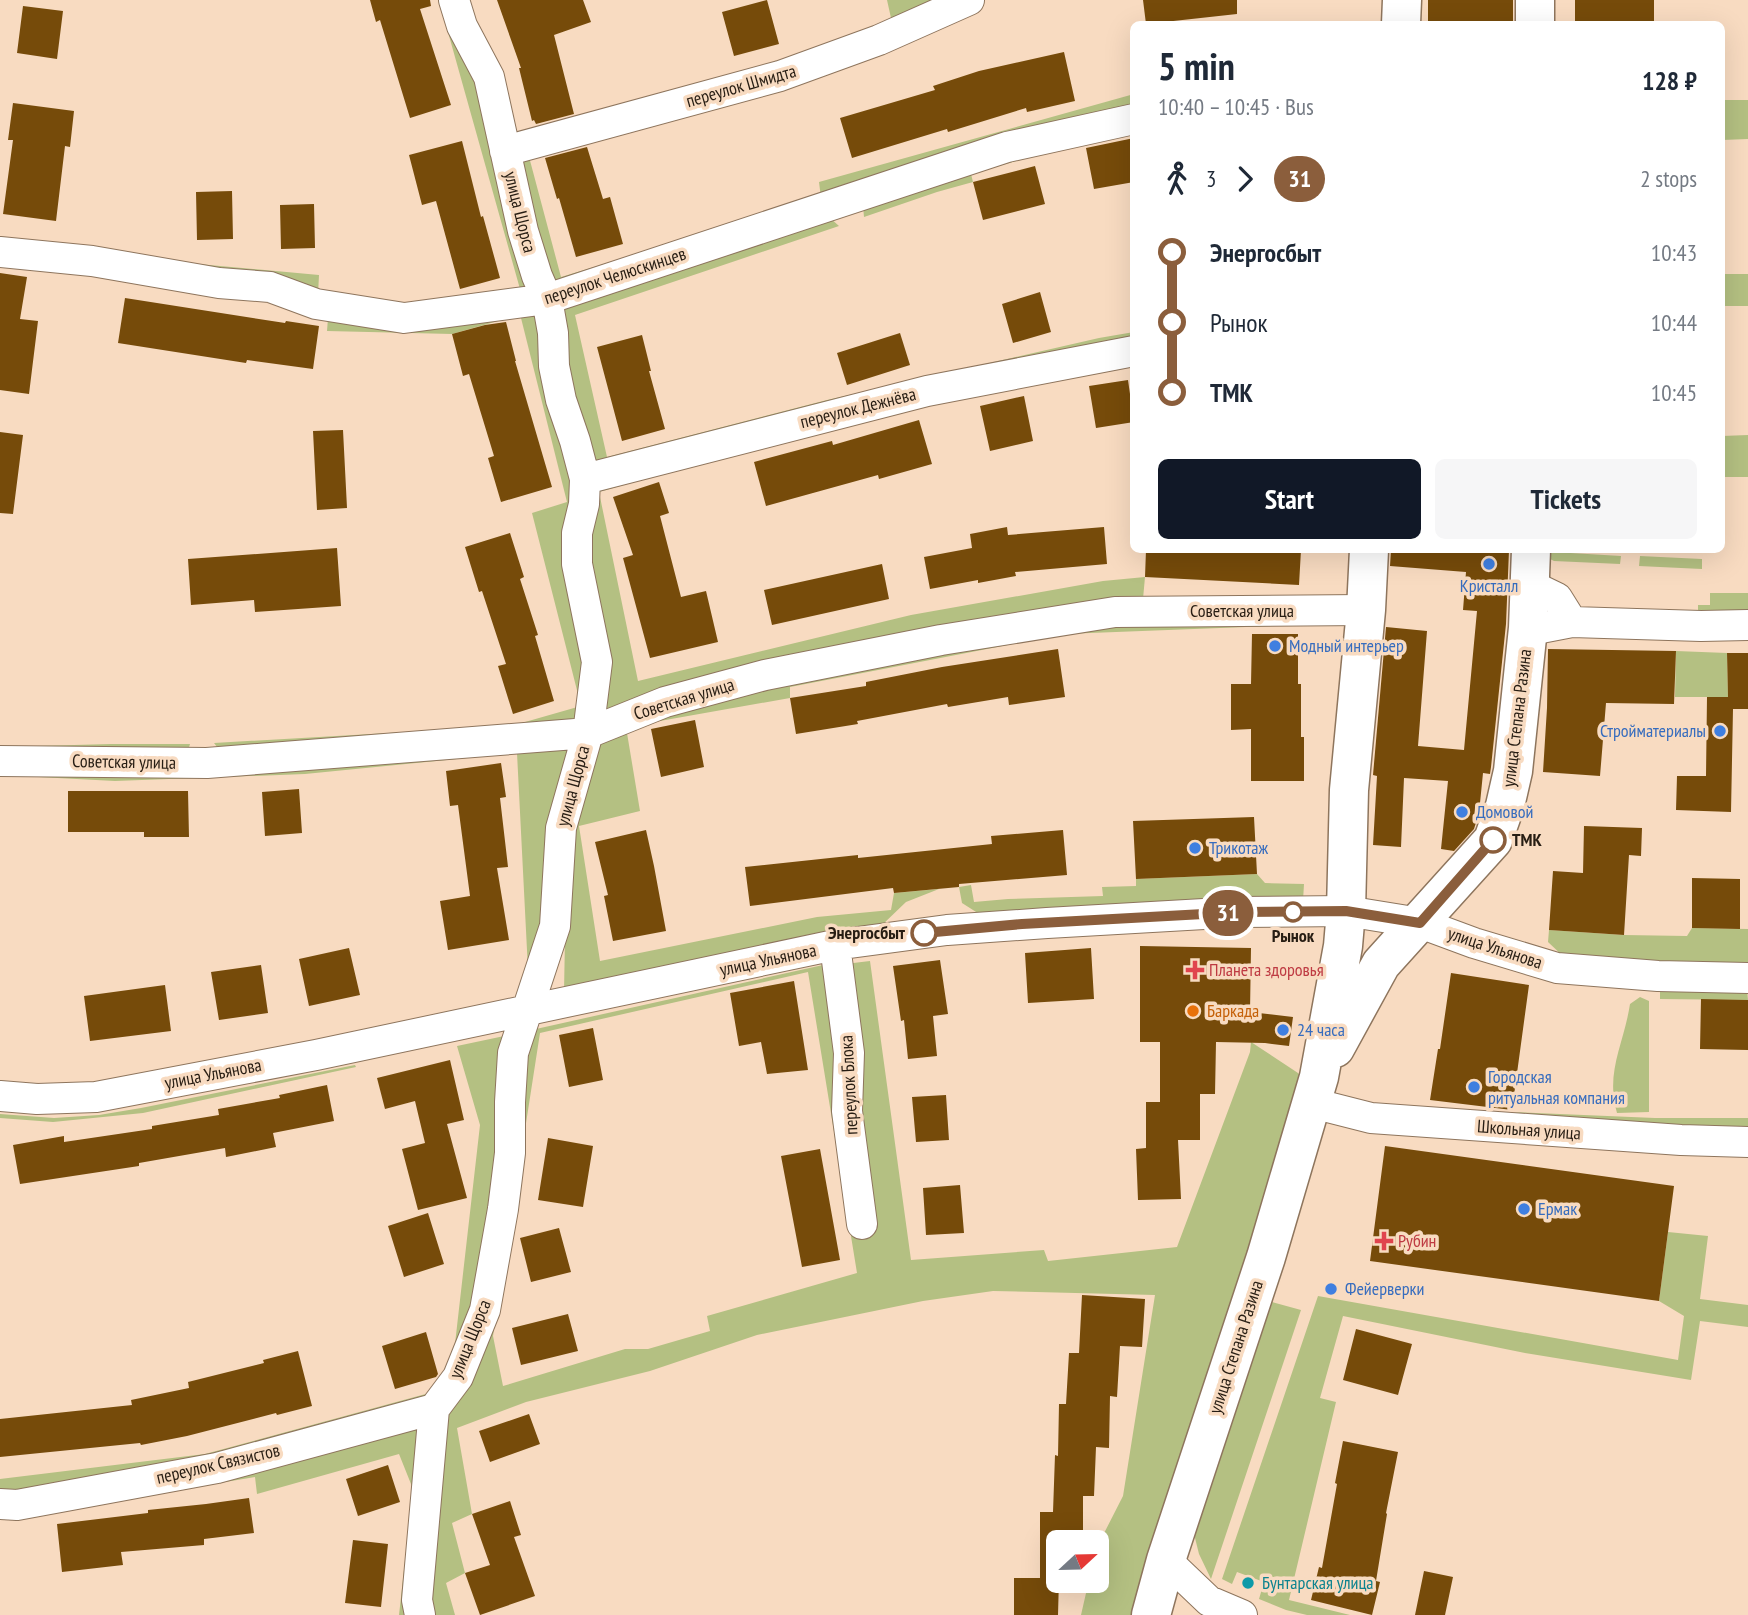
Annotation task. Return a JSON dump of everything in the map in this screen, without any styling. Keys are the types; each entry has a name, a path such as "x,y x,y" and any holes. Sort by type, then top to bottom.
{"main road":[{"path":"1401,21 1402,0"},
{"path":"1535,0 1535,21"},
{"name":"улица Степана Разина","path":"1151,1615 1166,1560 1266,1257 1316,1090 1341,959 1346,911 1349,790 1370,553"},
{"name":"улица Степана Разина","path":"1316,1090 1381,964 1493,840 1513,771 1528,628 1531,567"}],"street":[{"name":"улица Щорса","path":"434,1409 458,1377 485,1310 510,1153 513,1053 555,926 561,828 588,733 597,662 577,564 577,533 584,504 585,478 561,400 554,366 553,333 547,299 523,231 489,77 462,26 454,0"},
{"name":"переулок Шмидта","path":"505,151 780,76 879,40 969,0"},
{"name":"переулок Челюскинцев","path":"0,251 92,261 219,283 270,288 316,304 404,318 547,299 1007,147 1130,120"},
{"name":"переулок Дежнёва","path":"585,478 927,391 1130,352"},
{"path":"1531,567 1557,598 1572,622"},
{"name":"Советская улица","path":"0,761 207,763 588,733 665,702 765,675 941,640 1115,612 1366,610"},
{"path":"1528,628 1572,622 1748,625"},
{"name":"улица Ульянова","path":"0,1096 37,1099 96,1097 316,1055 835,945 947,930 1022,924 1240,912 1346,911 1420,923 1474,943 1557,968 1658,976 1748,978"},
{"name":"переулок Блока","path":"835,945 849,1053 847,1111 862,1224"},
{"name":"Школьная улица","path":"1316,1090 1371,1118 1681,1140 1748,1142"},
{"path":"420,1615 417,1600 434,1409"},
{"name":"переулок Связистов","path":"0,1504 17,1505 217,1468 434,1409"},
{"path":"1166,1560 1209,1601 1242,1615"}],"green space":[{"path":"439,0 444,0 483,79 530,290 520,289"},
{"path":"887,0 947,0 893,27"},
{"path":"1130,95 1130,110 550,288 515,157 528,153 561,277 821,198 819,182"},
{"path":"1725,100 1748,100 1748,139 1725,140"},
{"path":"1083,142 971,174 973,182 864,217 863,206 1010,156"},
{"path":"829,217 839,226 575,315 607,457 827,400 1099,338 1130,333 1130,346 592,472 582,442 557,305"},
{"path":"176,262 319,275 318,295"},
{"path":"1725,274 1748,274 1748,306 1725,306"},
{"path":"542,308 574,466 588,664 578,728 221,752 214,743 511,726 581,706 532,513 567,502 521,318 505,319 452,334 327,331 328,318"},
{"path":"917,402 599,492 638,681 911,615 1103,581 1145,577 1143,599 603,716 586,564 591,486"},
{"path":"1748,435 1748,477 1725,477 1725,436"},
{"path":"1548,553 1621,556 1620,564 1554,561 1548,558"},
{"path":"1640,556 1702,559 1702,569 1639,566"},
{"path":"1710,593 1748,593 1748,616 1698,617 1698,605 1710,605"},
{"path":"1111,619 1324,624 1064,634 790,687 790,698 626,727 640,811 579,826 600,961 817,917 891,910 894,893 939,889 906,902 880,927 564,992 567,829 593,740 665,709"},
{"path":"1676,651 1727,653 1728,697 1675,697"},
{"path":"570,741 548,928 528,970 517,753 305,774 115,781 0,775"},
{"path":"190,744 187,754 0,747"},
{"path":"1257,874 1265,883 1304,884 1303,901 984,917 962,903 959,887 971,885 974,902 1103,896 1102,887 1136,886 1136,879"},
{"path":"1692,928 1748,929 1748,967 1565,958 1548,942 1549,930 1687,936"},
{"path":"870,961 911,1260 1044,1250 1048,1261 1177,1247 1250,1052 1251,1042 1298,1073 1303,1081 1139,1615 1081,1615 1086,1593 1110,1592 1110,1530 1106,1530 1123,1496 1155,1295 993,1291 923,1301 757,1335 650,1371 526,1402 457,1428 472,1514 452,1523 465,1573 446,1583 455,1615 427,1615 441,1410 463,1380 527,1031 832,963","holes":["808,972 857,1273 707,1316 710,1331 648,1349 625,1349 503,1386 493,1336 540,1033"]},
{"path":"1660,990 1747,990 1748,1000 1660,999"},
{"path":"1640,997 1649,1001 1649,1112 1617,1113 1614,1071 1630,1004"},
{"path":"509,1035 505,1052 504,1153 498,1210 481,1309 455,1375 431,1406 215,1463 19,1500 0,1498 0,1479 205,1454 433,1392 452,1370 480,1125 457,1046"},
{"path":"355,1065 356,1067 143,1113 53,1122 0,1118 0,1114 54,1118 99,1115"},
{"path":"1512,1112 1655,1118 1748,1118 1748,1135 1656,1130"},
{"path":"1668,1232 1708,1236 1700,1299 1748,1305 1748,1327 1700,1321 1691,1380 1525,1353 1343,1316 1320,1398 1336,1402 1289,1600 1350,1615 1307,1615 1286,1610 1259,1599 1264,1582 1237,1572 1232,1584 1222,1579 1318,1296 1678,1360 1684,1316 1659,1301"},
{"path":"1268,1301 1301,1310 1211,1579 1199,1554 1192,1526"},
{"path":"428,1416 415,1615 399,1615 413,1489 399,1454 257,1494 255,1477 11,1518"}],"building":[{"path":"370,0 430,0 431,6 420,9 451,105 410,118 380,20 376,22"},
{"path":"497,0 583,0 591,22 554,35 574,114 536,124 532,121 521,68"},
{"path":"767,0 779,44 734,56 722,12"},
{"path":"1143,0 1237,0 1237,14 1173,21 1146,21"},
{"path":"1428,0 1513,0 1513,21 1428,21"},
{"path":"1575,0 1654,0 1654,21 1575,21"},
{"path":"23,6 63,11 57,59 17,53"},
{"path":"1064,52 1075,101 1027,112 1026,108 852,158 840,118 935,90 933,86 979,71"},
{"path":"13,103 74,111 70,147 65,146 56,221 3,214 13,140 8,140"},
{"path":"1130,139 1130,183 1094,189 1086,148"},
{"path":"462,141 500,278 460,289 436,201 422,205 409,155"},
{"path":"587,147 603,199 610,197 623,244 576,257 545,158"},
{"path":"1035,166 1045,204 983,220 973,182"},
{"path":"232,191 233,239 197,240 196,192"},
{"path":"314,204 315,248 281,249 280,205"},
{"path":"0,273 27,277 20,319 38,321 29,394 0,390"},
{"path":"1040,292 1051,332 1013,343 1002,304"},
{"path":"125,298 319,326 313,369 247,360 246,363 118,343"},
{"path":"506,322 552,487 501,502 488,458 494,456 469,374 463,376 452,334"},
{"path":"900,333 910,365 847,385 837,353"},
{"path":"642,335 665,429 622,441 597,347"},
{"path":"1128,380 1130,423 1096,428 1089,386"},
{"path":"1024,396 1033,441 990,451 980,406"},
{"path":"919,420 932,464 879,479 878,475 766,506 754,462 832,441 833,445"},
{"path":"343,430 347,508 317,510 313,431"},
{"path":"0,432 23,435 13,514 0,513"},
{"path":"659,482 669,513 660,516 681,597 706,591 718,642 650,658 623,558 633,555 613,497"},
{"path":"1007,527 1008,535 1104,527 1107,564 1015,572 1016,576 930,589 924,557 972,548 970,534"},
{"path":"510,533 524,577 520,579 538,635 535,636 554,701 513,714 498,666 506,664 465,547"},
{"path":"337,548 341,606 255,612 254,600 191,605 188,559"},
{"path":"1146,553 1301,553 1299,585 1145,577"},
{"path":"1391,553 1509,553 1506,624 1490,774 1483,773 1479,813 1474,829 1454,851 1441,849 1448,781 1404,778 1401,847 1373,845 1377,776 1373,775 1386,627 1427,631 1418,746 1464,750 1477,611 1463,610 1466,572 1390,566"},
{"path":"882,564 889,599 772,625 764,590"},
{"path":"1252,634 1298,634 1304,781 1251,781 1251,729 1231,730 1231,684 1251,684"},
{"path":"1058,649 1065,697 1009,705 1008,697 948,707 947,704 857,721 858,724 796,734 790,698 866,686 866,682 942,667"},
{"path":"1548,649 1676,651 1674,704 1606,703 1600,776 1543,772"},
{"path":"1727,653 1748,653 1748,709 1733,709 1731,812 1676,810 1677,776 1706,776 1707,697 1728,697"},
{"path":"695,720 704,767 661,777 651,729"},
{"path":"501,763 506,797 500,798 508,867 497,868 509,940 448,950 440,901 470,896 458,805 450,806 446,771"},
{"path":"299,789 302,833 265,836 262,792"},
{"path":"68,791 188,791 189,837 144,837 144,832 68,832"},
{"name":"Трикотаж","path":"1254,817 1257,874 1136,879 1133,821"},
{"name":"ТМК","path":"1584,826 1642,828 1641,856 1629,855 1624,935 1549,930 1553,871 1583,873"},
{"path":"646,830 666,931 613,941 604,896 608,895 595,842"},
{"path":"1063,830 1067,875 959,884 959,887 894,893 893,888 750,906 745,867 992,844 991,836"},
{"path":"1692,878 1740,879 1740,929 1692,928"},
{"path":"1140,946 1251,948 1250,1012 1293,1017 1289,1046 1216,1042 1215,1094 1200,1094 1200,1140 1178,1140 1181,1199 1138,1200 1136,1149 1146,1148 1146,1102 1160,1102 1160,1042 1140,1042"},
{"path":"349,948 360,995 309,1006 299,959"},
{"path":"1091,948 1094,999 1028,1003 1025,953"},
{"path":"940,960 948,1014 933,1016 937,1056 908,1059 904,1020 901,1021 893,966"},
{"path":"261,965 268,1013 219,1020 211,972"},
{"path":"1451,973 1529,985 1512,1110 1430,1100"},
{"path":"794,981 808,1070 767,1074 761,1042 739,1046 730,993"},
{"path":"165,985 171,1031 90,1041 84,996"},
{"path":"1701,999 1748,1000 1748,1050 1700,1049"},
{"path":"593,1028 603,1080 569,1087 559,1035"},
{"path":"450,1060 464,1120 447,1124 467,1198 418,1210 402,1149 425,1143 415,1101 385,1109 377,1078"},
{"path":"327,1085 334,1121 273,1133 276,1147 226,1157 225,1148 139,1163 139,1166 20,1184 13,1145 64,1136 64,1142 152,1129 152,1126 219,1115 218,1109 280,1098 279,1095"},
{"path":"946,1095 949,1140 916,1142 912,1097"},
{"path":"548,1138 593,1146 583,1207 538,1200"},
{"name":"Ермак","path":"1385,1146 1674,1186 1659,1301 1370,1261"},
{"path":"820,1149 840,1260 802,1267 781,1156"},
{"path":"960,1185 964,1233 926,1235 923,1188"},
{"path":"428,1213 444,1264 404,1277 388,1226"},
{"path":"559,1228 571,1272 531,1282 520,1238"},
{"path":"1082,1295 1145,1299 1142,1347 1120,1346 1117,1397 1110,1396 1109,1448 1096,1447 1094,1496 1083,1496 1083,1530 1046,1530 1046,1593 1059,1593 1058,1615 1014,1615 1014,1578 1040,1578 1040,1512 1053,1512 1059,1404 1066,1404 1069,1353 1079,1353"},
{"path":"568,1314 578,1351 521,1365 512,1328"},
{"path":"1356,1329 1412,1344 1398,1395 1343,1380"},
{"path":"426,1332 438,1374 436,1377 395,1389 382,1346"},
{"path":"298,1351 312,1406 141,1445 0,1457 0,1419 132,1405 131,1400 189,1388 188,1382 264,1363 263,1360"},
{"path":"529,1414 540,1444 490,1462 479,1431"},
{"path":"1343,1441 1398,1452 1376,1581 1380,1582 1372,1615 1311,1600 1319,1567 1322,1568"},
{"path":"388,1465 400,1502 358,1516 346,1479"},
{"path":"249,1498 254,1533 204,1539 204,1545 121,1552 123,1565 62,1572 57,1524"},
{"path":"510,1501 521,1535 514,1537 535,1596 480,1615 465,1573 490,1565 472,1514"},
{"path":"353,1540 388,1544 381,1607 345,1603"},
{"path":"1424,1571 1453,1577 1445,1615 1415,1615"}],"bus line":[{"name":"31","path":"924,933 1022,924 1240,912 1346,911 1420,923 1493,840"}],"place":[{"name":"Кристалл","path":"1489,564"},
{"name":"Модный интерьер","path":"1275,646"},
{"name":"Стройматериалы","path":"1720,731"},
{"name":"Домовой","path":"1462,812"},
{"name":"ТМК","path":"1493,840"},
{"name":"Трикотаж","path":"1195,848"},
{"name":"Рынок","path":"1293,912"},
{"name":"Энергосбыт","path":"924,933"},
{"name":"Планета здоровья","path":"1195,970"},
{"name":"Баркада","path":"1193,1011"},
{"name":"24 часа","path":"1283,1030"},
{"name":"Городская ритуальная компания","path":"1474,1087"},
{"name":"Ермак","path":"1524,1209"},
{"name":"Рубин","path":"1384,1241"},
{"name":"Фейерверки","path":"1331,1289"},
{"name":"Бунтарская улица","path":"1248,1583"}]}
